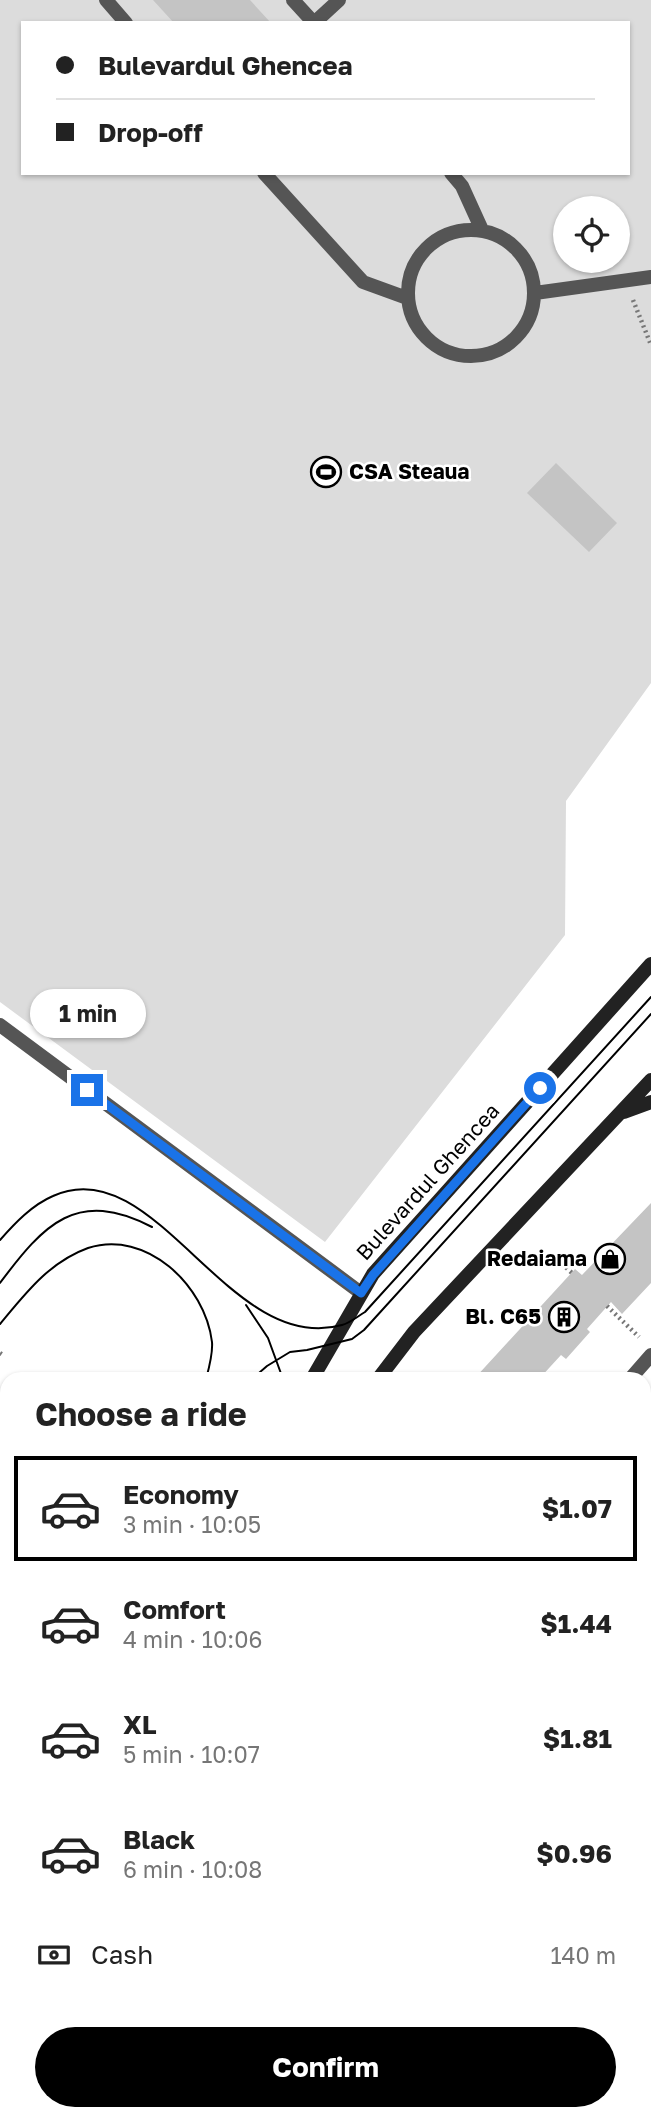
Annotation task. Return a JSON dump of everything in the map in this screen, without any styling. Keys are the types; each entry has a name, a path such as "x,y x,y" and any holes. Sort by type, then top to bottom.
{"main road":[{"name":"Bulevardul Ghencea","path":"317,1372 373,1275 651,964"},
{"path":"383,1372 414,1332 651,1080"},
{"path":"619,1114 651,1102"}],"street":[{"path":"106,0 124,21"},
{"path":"293,0 312,21"},
{"path":"316,21 339,0"},
{"path":"266,175 363,282 407,298"},
{"path":"453,175 462,186 482,230"},
{"path":"463,230 482,230 499,236 514,246 525,259 535,293 531,315 520,334 504,348 484,355 462,356 442,350 424,337 412,319 407,298 409,279 416,261 428,246 444,235 463,230"},
{"path":"535,293 651,278"},
{"path":"0,1025 361,1293"},
{"path":"635,1372 651,1355"}],"path":[{"path":"625,280 651,345"},
{"path":"558,1260 572,1273"},
{"path":"607,1306 642,1339"}],"shaded area":[{"name":"CSA Steaua","path":"0,0 651,0 651,683 566,801 565,935 325,1242 0,1002"}],"building":[{"path":"153,0 250,0 269,21 172,21"},
{"path":"556,463 617,523 589,552 527,493"},
{"name":"Bl. C65","path":"651,1203 651,1283 622,1314 611,1302 587,1329 590,1332 566,1359 561,1355 545,1372 480,1372 575,1269 582,1275"}],"tram line":[{"path":"0,1240 24,1215 45,1200 90,1189 125,1201 159,1225 228,1286 264,1312 301,1327 345,1324 365,1312 651,997"},
{"path":"260,1372 290,1352 352,1339 364,1330 651,1014"},
{"path":"0,1283 32,1244 64,1218 83,1212 103,1211 126,1216 152,1227"},
{"path":"0,1324 39,1280 74,1254 110,1244 131,1247 151,1254 169,1266 185,1282 198,1301 212,1342 208,1372"},
{"path":"246,1305 268,1338 280,1372"}],"place":[{"name":"CSA Steaua","path":"326,472"},
{"name":"Redaiama","path":"610,1259"},
{"name":"Bl. C65","path":"564,1317"}],"route":[{"path":"87,1090 361,1293 373,1275 540,1088"}]}
